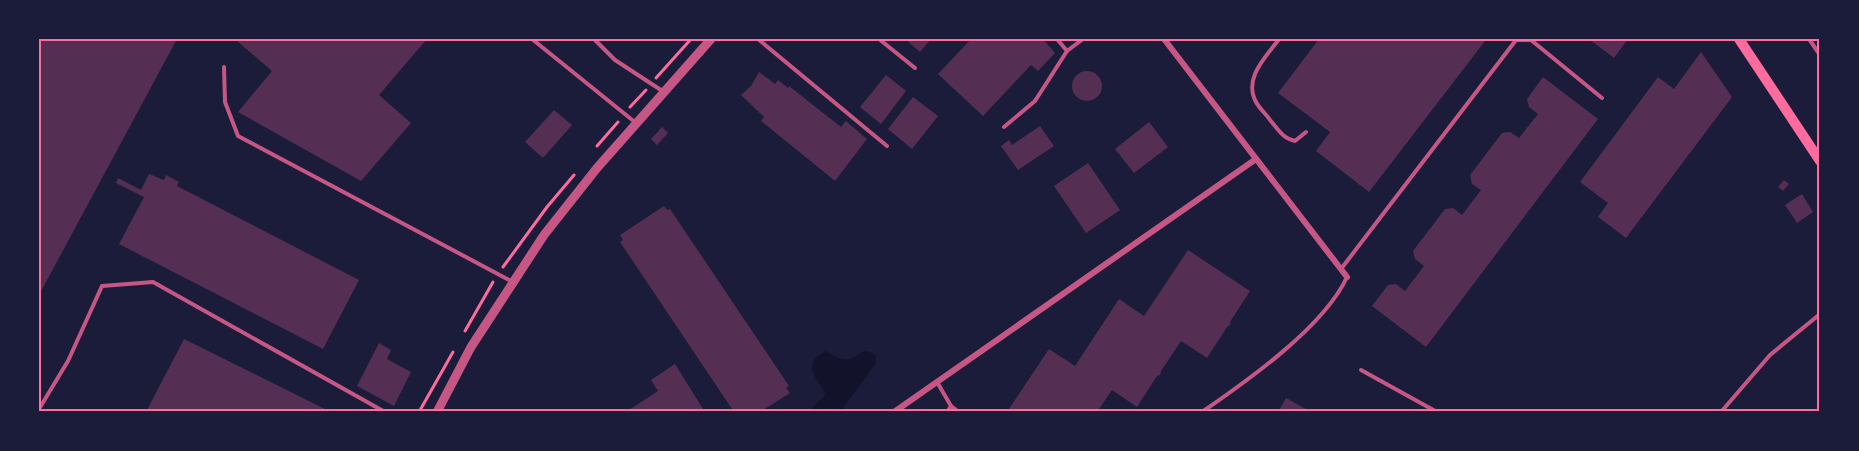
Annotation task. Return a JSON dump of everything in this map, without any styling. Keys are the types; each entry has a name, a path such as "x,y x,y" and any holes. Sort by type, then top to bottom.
{"main road":[{"path":"1739,39 1820,161"}],"street":[{"path":"437,412 471,347 544,235 597,168 711,39"},
{"path":"1164,39 1347,278"},
{"path":"894,412 1256,159"}],"lane":[{"path":"532,39 637,124"},
{"path":"594,39 615,60 665,93"},
{"path":"758,39 887,146"},
{"path":"879,39 915,68"},
{"path":"1057,39 1067,51"},
{"path":"1004,128 1035,101 1067,51 1083,39"},
{"path":"1279,39 1253,76 1252,88 1255,101 1282,135 1289,140 1295,141 1306,132"},
{"path":"1809,39 1820,55"},
{"path":"1341,269 1516,40 1531,40 1602,98"},
{"path":"224,68 225,102 238,136 513,282"},
{"path":"1202,412 1252,378 1307,329 1341,291 1347,278"},
{"path":"39,409 68,361 102,286 153,282 385,412"},
{"path":"1721,412 1770,355 1820,314"},
{"path":"1361,370 1437,412"},
{"path":"937,382 951,406 959,412"},
{"path":"947,412 951,406"}],"shaded area":[{"path":"825,351 846,359 867,351 876,356 876,363 840,412 807,412 824,397 825,392 814,375 812,365 814,360"}],"building":[{"path":"40,39 177,39 39,295 39,41"},
{"path":"238,39 427,39 379,95 411,123 361,181 238,112 272,71 237,41"},
{"path":"905,39 931,39 920,52"},
{"path":"971,39 1043,39 1055,53 1038,71 1031,65 983,116 938,74"},
{"path":"1319,39 1482,39 1485,41 1369,192 1316,151 1330,132 1278,93"},
{"path":"1589,39 1628,39 1614,58"},
{"path":"1701,52 1732,97 1626,238 1598,217 1608,203 1580,182 1658,77 1674,89"},
{"path":"1087,71 1097,76 1102,86 1097,96 1087,101 1077,96 1072,86 1077,76"},
{"path":"759,72 775,84 778,80 788,88 789,86 841,127 846,121 867,139 835,181 761,121 764,117 741,95 751,86"},
{"path":"886,75 906,91 881,124 860,107"},
{"path":"1543,77 1598,119 1426,347 1372,306 1388,285 1396,284 1405,291 1424,266 1415,259 1413,251 1445,209 1453,208 1462,215 1481,190 1472,184 1470,175 1502,133 1510,132 1519,138 1538,114 1529,107 1527,99"},
{"path":"913,97 938,116 912,149 888,129"},
{"path":"554,110 572,125 543,158 525,142"},
{"path":"1149,122 1168,147 1134,173 1115,149"},
{"path":"1040,126 1054,146 1018,170 1001,146 1009,140 1012,145"},
{"path":"662,127 668,133 657,145 651,139"},
{"path":"1088,163 1120,210 1086,233 1054,186"},
{"path":"149,174 164,180 166,175 179,182 177,186 359,280 323,349 119,244 144,197 116,183 118,178 141,190"},
{"path":"1784,180 1789,184 1783,191 1778,187"},
{"path":"1802,194 1813,212 1797,223 1785,205"},
{"path":"664,206 667,210 670,209 789,386 786,388 790,393 760,412 734,412 620,242 623,240 620,235"},
{"path":"1188,250 1250,291 1207,358 1181,341 1137,407 1112,390 1097,412 1007,412 1049,349 1075,366 1119,299 1144,316"},
{"path":"184,339 331,412 146,412"},
{"path":"379,343 391,350 387,359 411,372 394,406 357,386"},
{"path":"675,364 703,409 699,412 626,412 658,391 651,380"},
{"path":"1286,398 1311,412 1278,412"}]}
